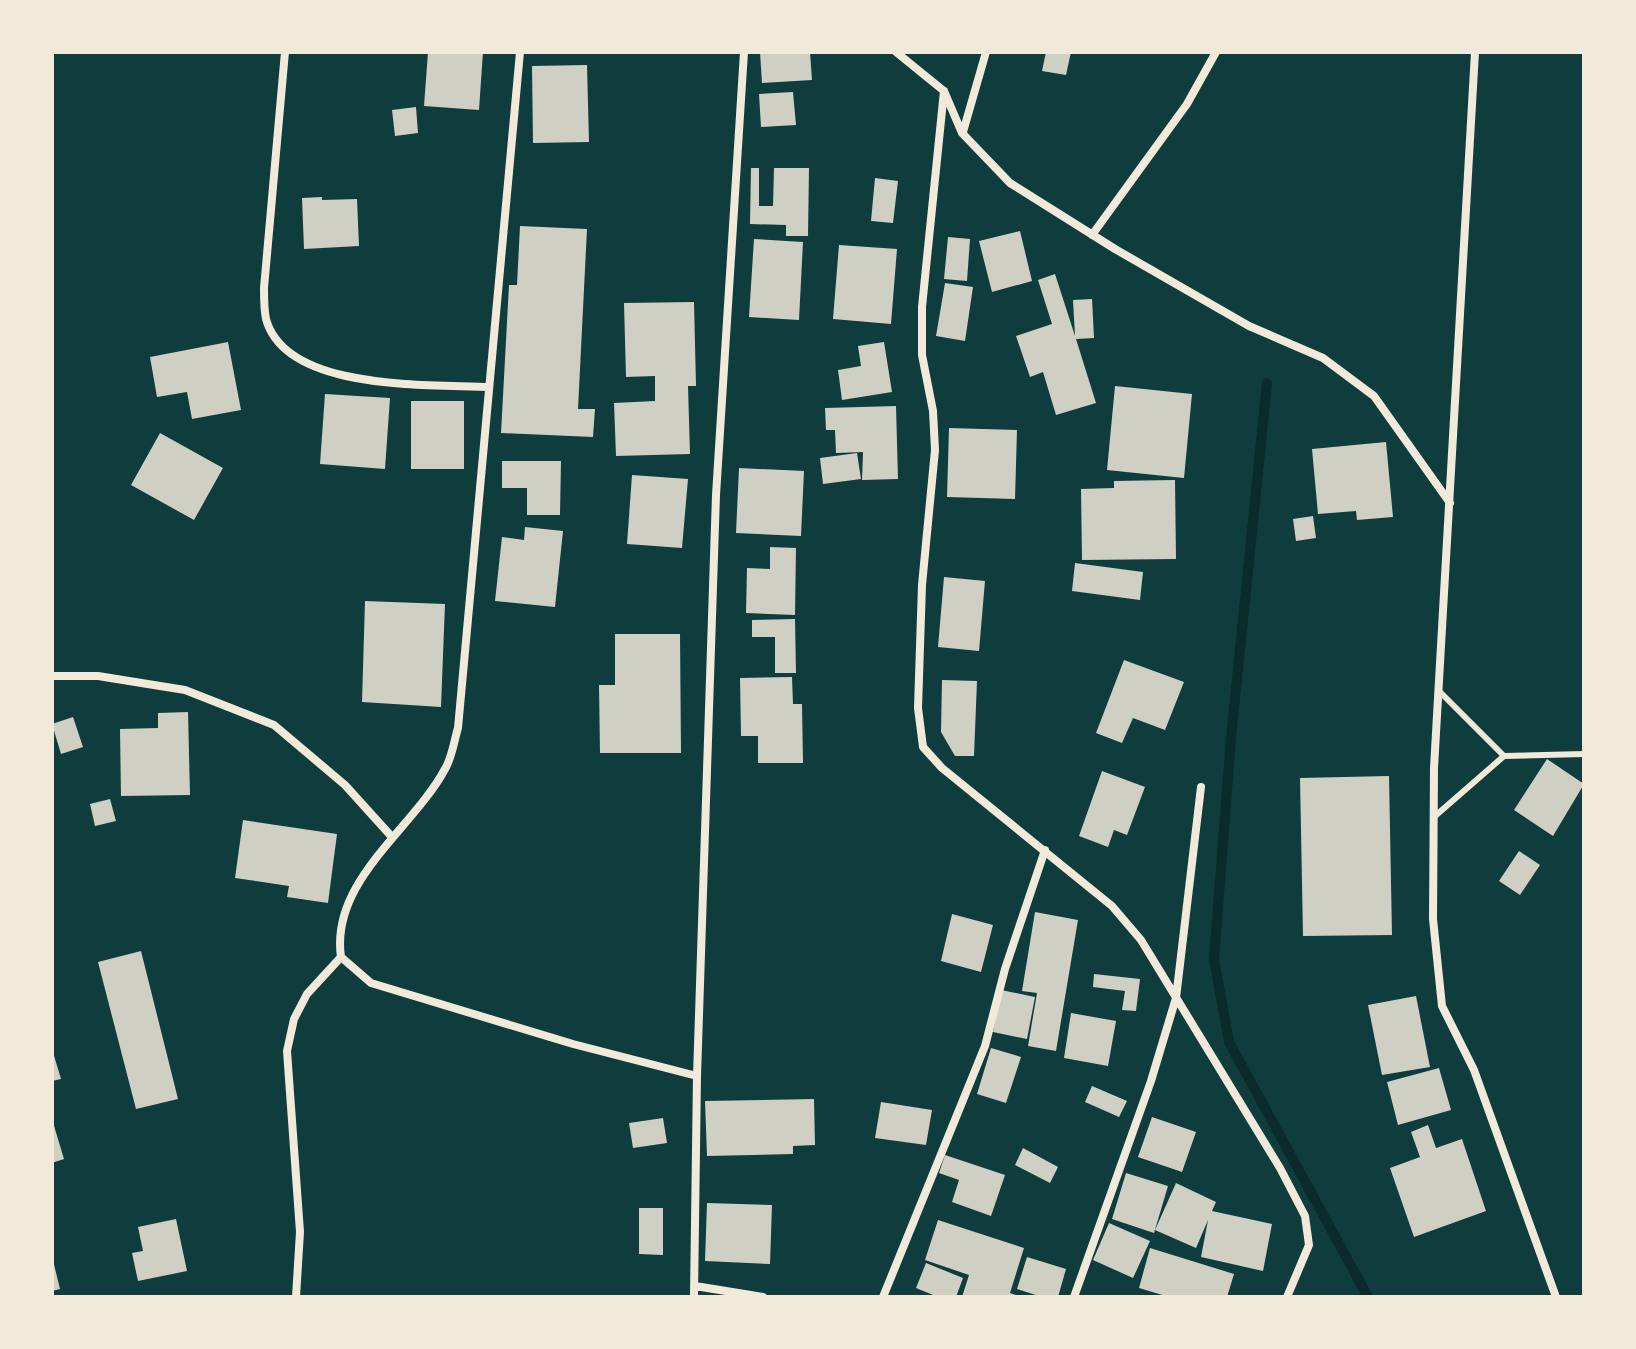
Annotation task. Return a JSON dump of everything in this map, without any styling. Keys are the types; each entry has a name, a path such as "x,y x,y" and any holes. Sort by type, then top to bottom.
{"street":[{"path":"285,52 264,288 266,321 286,348 319,371 355,379 489,387"},
{"path":"520,52 458,728 446,769 392,837 354,892 337,934 341,957 371,983 573,1044 697,1076"},
{"path":"694,1297 697,1076 716,495 744,52"},
{"path":"896,52 944,91 962,133 1010,183 1092,235 1249,326 1323,358 1374,396 1450,503"},
{"path":"962,133 986,52"},
{"path":"1092,235 1187,104 1216,52"},
{"path":"1475,52 1439,690 1433,919 1442,1006 1474,1070 1556,1297"},
{"path":"944,91 922,307 922,355 933,411 935,450 922,585 918,708 923,747 942,768 1112,906 1141,940 1280,1168 1305,1216 1309,1245 1287,1297"},
{"path":"52,676 98,676 185,690 274,725 345,785 392,837"},
{"path":"1074,1297 1151,1081 1176,998 1201,787"},
{"path":"883,1297 985,1046 1005,969 1045,850"},
{"path":"296,1297 300,1232 287,1051 294,1019 307,994 341,957"},
{"path":"695,1286 763,1297"}],"lane":[{"path":"1439,690 1504,756"},
{"path":"1434,817 1504,756 1584,754"}],"building":[{"path":"428,52 483,52 479,110 424,106"},
{"path":"760,52 810,52 812,80 762,83"},
{"path":"1046,52 1071,52 1066,75 1042,71"},
{"path":"587,65 589,142 533,143 532,66"},
{"path":"793,92 796,125 761,127 759,94"},
{"path":"416,107 418,133 395,136 392,110"},
{"path":"751,168 759,168 759,206 773,206 774,168 809,168 808,236 786,236 786,225 750,224"},
{"path":"875,178 898,181 893,223 871,221"},
{"path":"322,197 322,200 357,199 359,246 304,249 302,198"},
{"path":"520,226 587,229 578,409 595,409 593,437 501,433 509,285 517,285"},
{"path":"1020,231 1032,281 992,292 979,241"},
{"path":"948,237 970,239 967,281 944,279"},
{"path":"754,239 803,242 799,320 749,317"},
{"path":"839,245 897,249 891,324 833,319"},
{"path":"1055,274 1075,336 1073,300 1092,299 1094,338 1076,339 1096,403 1056,415 1043,372 1030,377 1016,336 1052,324 1038,280"},
{"path":"945,283 973,287 965,341 936,336"},
{"path":"694,302 696,386 688,386 690,454 616,456 614,403 655,401 655,376 626,377 624,303"},
{"path":"228,342 241,410 192,419 187,392 157,397 150,357"},
{"path":"884,342 892,392 842,400 838,370 861,366 858,346"},
{"path":"1115,386 1192,394 1184,478 1107,470"},
{"path":"325,394 390,398 385,469 320,464"},
{"path":"411,401 464,401 464,469 411,469"},
{"path":"896,406 898,479 862,480 863,452 836,453 835,430 826,430 825,408"},
{"path":"949,428 1017,430 1015,499 947,497"},
{"path":"160,433 223,468 194,520 131,485"},
{"path":"1386,442 1393,517 1357,520 1356,511 1318,514 1312,449"},
{"path":"857,453 861,479 823,484 820,458"},
{"path":"502,461 561,461 560,515 527,515 527,488 502,488"},
{"path":"739,468 804,471 801,536 736,533"},
{"path":"632,475 688,479 682,548 627,544"},
{"path":"1175,480 1176,559 1082,560 1081,489 1114,488 1114,481"},
{"path":"1313,516 1316,538 1296,541 1293,519"},
{"path":"525,527 563,531 555,607 495,601 502,537 524,540"},
{"path":"770,547 796,548 795,615 746,613 747,568 770,569"},
{"path":"1075,563 1143,572 1140,600 1072,591"},
{"path":"944,577 985,581 979,651 938,647"},
{"path":"365,601 445,604 441,707 362,702"},
{"path":"795,619 796,673 775,673 775,637 752,637 752,620"},
{"path":"615,634 680,634 681,753 600,753 599,685 615,685"},
{"path":"1124,660 1184,682 1165,730 1133,718 1122,743 1096,733"},
{"path":"792,677 793,704 802,704 803,763 758,763 758,736 741,736 740,678"},
{"path":"942,680 977,681 974,756 955,756 941,732"},
{"path":"188,712 190,795 121,796 120,729 158,728 158,713"},
{"path":"73,717 83,747 61,754 52,724"},
{"path":"1547,759 1584,784 1553,836 1514,810"},
{"path":"1102,771 1145,787 1127,835 1114,830 1108,847 1079,836"},
{"path":"1389,776 1392,935 1303,936 1300,778"},
{"path":"110,799 116,821 95,826 90,804"},
{"path":"243,820 337,834 328,903 287,897 289,886 235,878"},
{"path":"1519,851 1540,865 1520,895 1499,881"},
{"path":"1035,912 1078,920 1056,1051 1028,1046 1037,993 1022,991"},
{"path":"952,914 993,925 981,972 941,961"},
{"path":"141,951 178,1099 136,1109 98,962"},
{"path":"1094,974 1140,979 1136,1011 1122,1010 1125,991 1093,987"},
{"path":"1001,990 1035,997 1027,1039 993,1032"},
{"path":"1416,996 1430,1067 1382,1075 1368,1005"},
{"path":"1071,1013 1116,1021 1108,1066 1064,1058"},
{"path":"991,1048 1021,1057 1006,1103 977,1094"},
{"path":"52,1049 61,1079 52,1081"},
{"path":"1439,1068 1451,1110 1398,1125 1387,1082"},
{"path":"1092,1086 1127,1101 1119,1117 1085,1102"},
{"path":"814,1099 815,1145 793,1146 793,1154 707,1156 705,1101"},
{"path":"881,1102 932,1110 926,1145 875,1138"},
{"path":"1152,1117 1196,1132 1182,1172 1138,1157"},
{"path":"663,1118 667,1143 633,1148 629,1123"},
{"path":"52,1119 64,1159 52,1163"},
{"path":"1428,1125 1436,1148 1462,1139 1486,1211 1414,1237 1390,1168 1420,1157 1411,1132"},
{"path":"1023,1148 1058,1167 1050,1183 1015,1165"},
{"path":"945,1155 1005,1175 991,1216 952,1202 959,1180 939,1173"},
{"path":"1126,1173 1168,1186 1154,1233 1112,1219"},
{"path":"1176,1183 1216,1202 1212,1211 1272,1224 1263,1271 1201,1257 1208,1220 1196,1248 1155,1230"},
{"path":"707,1203 772,1205 770,1264 705,1261"},
{"path":"639,1208 663,1208 663,1255 639,1254"},
{"path":"176,1219 187,1271 138,1281 132,1253 143,1251 138,1227"},
{"path":"938,1220 1024,1248 1010,1293 1022,1297 962,1297 969,1275 925,1260"},
{"path":"1109,1223 1150,1241 1133,1278 1093,1260"},
{"path":"1150,1248 1234,1274 1227,1297 1169,1297 1139,1288"},
{"path":"52,1256 60,1289 52,1291"},
{"path":"1027,1257 1066,1269 1058,1297 1042,1297 1017,1289"},
{"path":"926,1263 963,1278 956,1297 938,1297 916,1288"}],"waterway":[{"path":"1267,383 1231,738 1214,959 1229,1042 1368,1297"}]}
